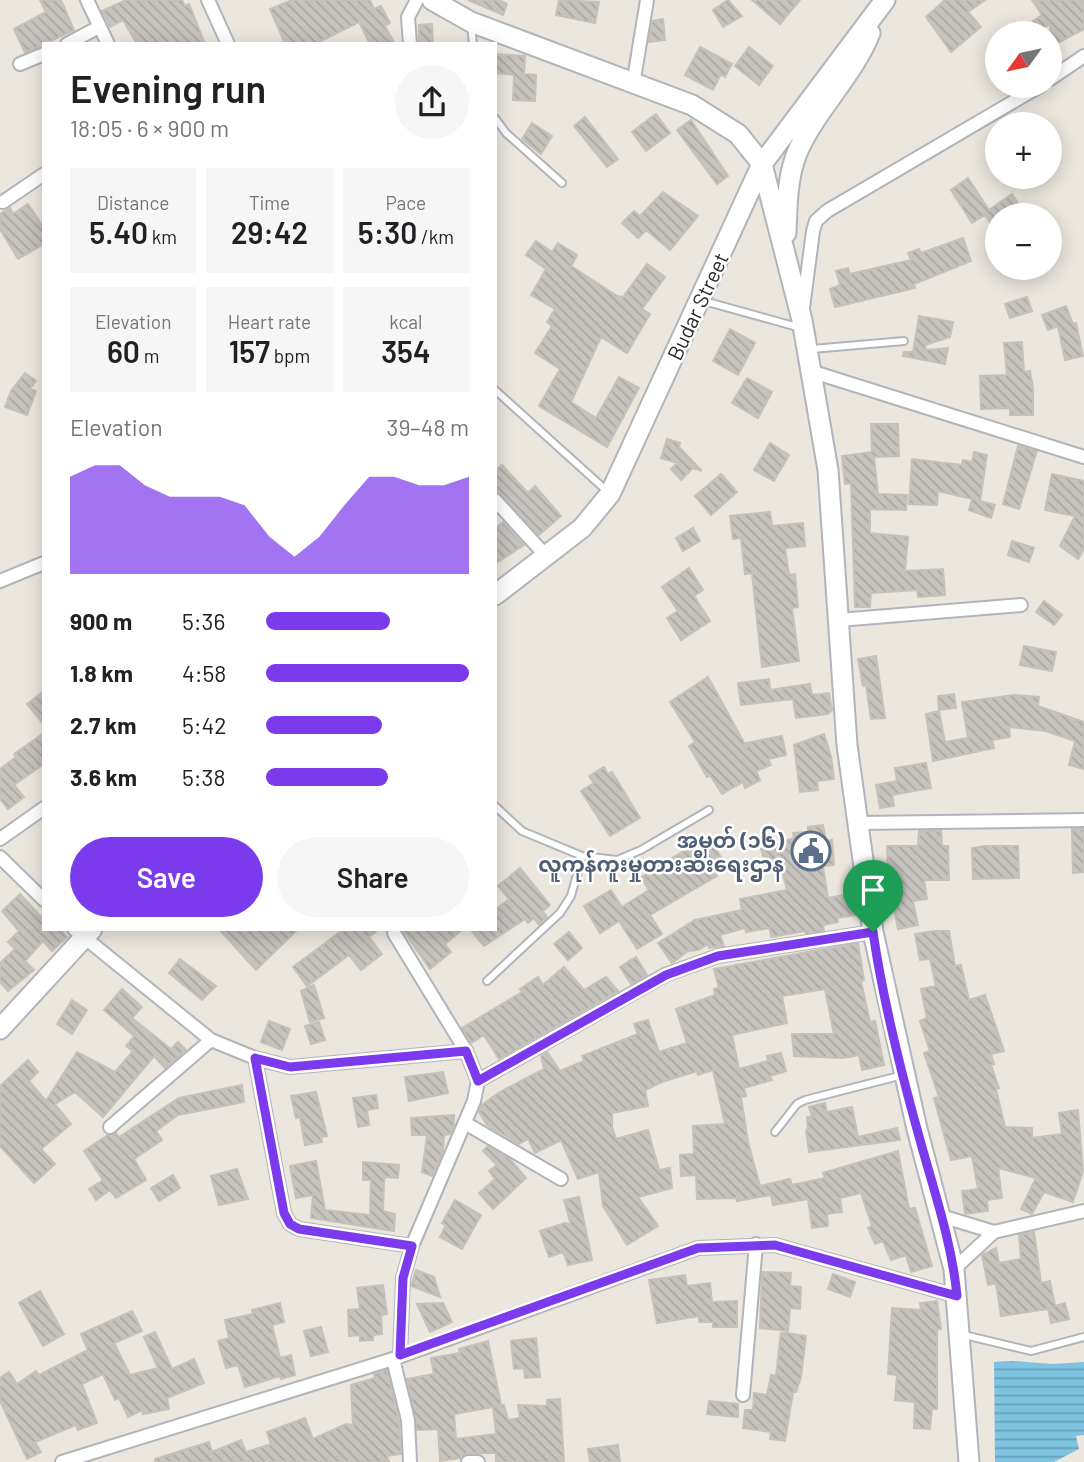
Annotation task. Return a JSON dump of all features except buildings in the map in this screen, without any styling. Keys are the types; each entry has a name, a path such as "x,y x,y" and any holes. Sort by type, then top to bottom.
{"main road":[{"path":"432,0 471,22 692,105 738,134 762,164 802,324 828,470 847,745 873,932 904,1074 954,1269 969,1462"},
{"path":"785,255 788,193 797,152 861,54 883,3"},
{"name":"Budar Street","path":"497,594 582,528 610,494 762,164 883,3"},
{"path":"0,1029 83,933"}],"street":[{"path":"87,0 107,42"},
{"path":"208,0 227,42"},
{"path":"410,42 408,17 418,0"},
{"path":"633,85 647,0"},
{"path":"70,42 99,27"},
{"path":"20,64 42,55"},
{"path":"1062,71 1084,56"},
{"path":"802,324 816,221 827,211 1020,98"},
{"path":"4,202 42,175"},
{"path":"810,371 1084,457"},
{"path":"497,502 547,557"},
{"path":"0,581 42,564"},
{"path":"839,620 1021,605"},
{"path":"0,839 42,809"},
{"path":"858,823 1084,820"},
{"path":"0,857 42,898"},
{"path":"478,1081 666,975 718,956 873,932"},
{"path":"83,933 211,1040 255,1058 290,1067 466,1051"},
{"path":"394,933 466,1051 478,1081 465,1123 412,1246 403,1278 396,1357 408,1420 410,1462"},
{"path":"110,1127 211,1040"},
{"path":"255,1058 284,1213 290,1224 299,1229 412,1246"},
{"path":"465,1123 561,1179"},
{"path":"954,1269 994,1232 1084,1211"},
{"path":"941,1216 994,1232"},
{"path":"743,1395 756,1244"},
{"path":"62,1462 396,1357 698,1248 775,1245 957,1296"},
{"path":"468,1462 478,1462"}],"lane":[{"path":"471,22 474,42"},
{"path":"497,121 506,133 562,183"},
{"path":"700,300 802,324"},
{"path":"807,350 904,341"},
{"path":"497,392 610,494"},
{"path":"497,808 522,831 582,856 617,860 641,850 709,810"},
{"path":"488,981 560,913 570,896 582,856"},
{"path":"775,1132 797,1104 805,1100 904,1074"},
{"path":"961,1334 1031,1350 1084,1337"}],"water":[{"path":"994,1362 1053,1364 1084,1362 1084,1435 1076,1436 1079,1449 1054,1462 995,1462"}],"place":[{"name":"အမှတ် (၁၆) လူကုန်ကူးမှုတားဆီးရေးဌာန","path":"811,851"}],"route":[{"path":"873,932 878,967 954,1269 957,1296 775,1245 698,1248 400,1355 403,1278 412,1246 299,1229 290,1224 284,1213 255,1058 290,1067 466,1051 478,1081 666,975 718,956 873,932"}]}
